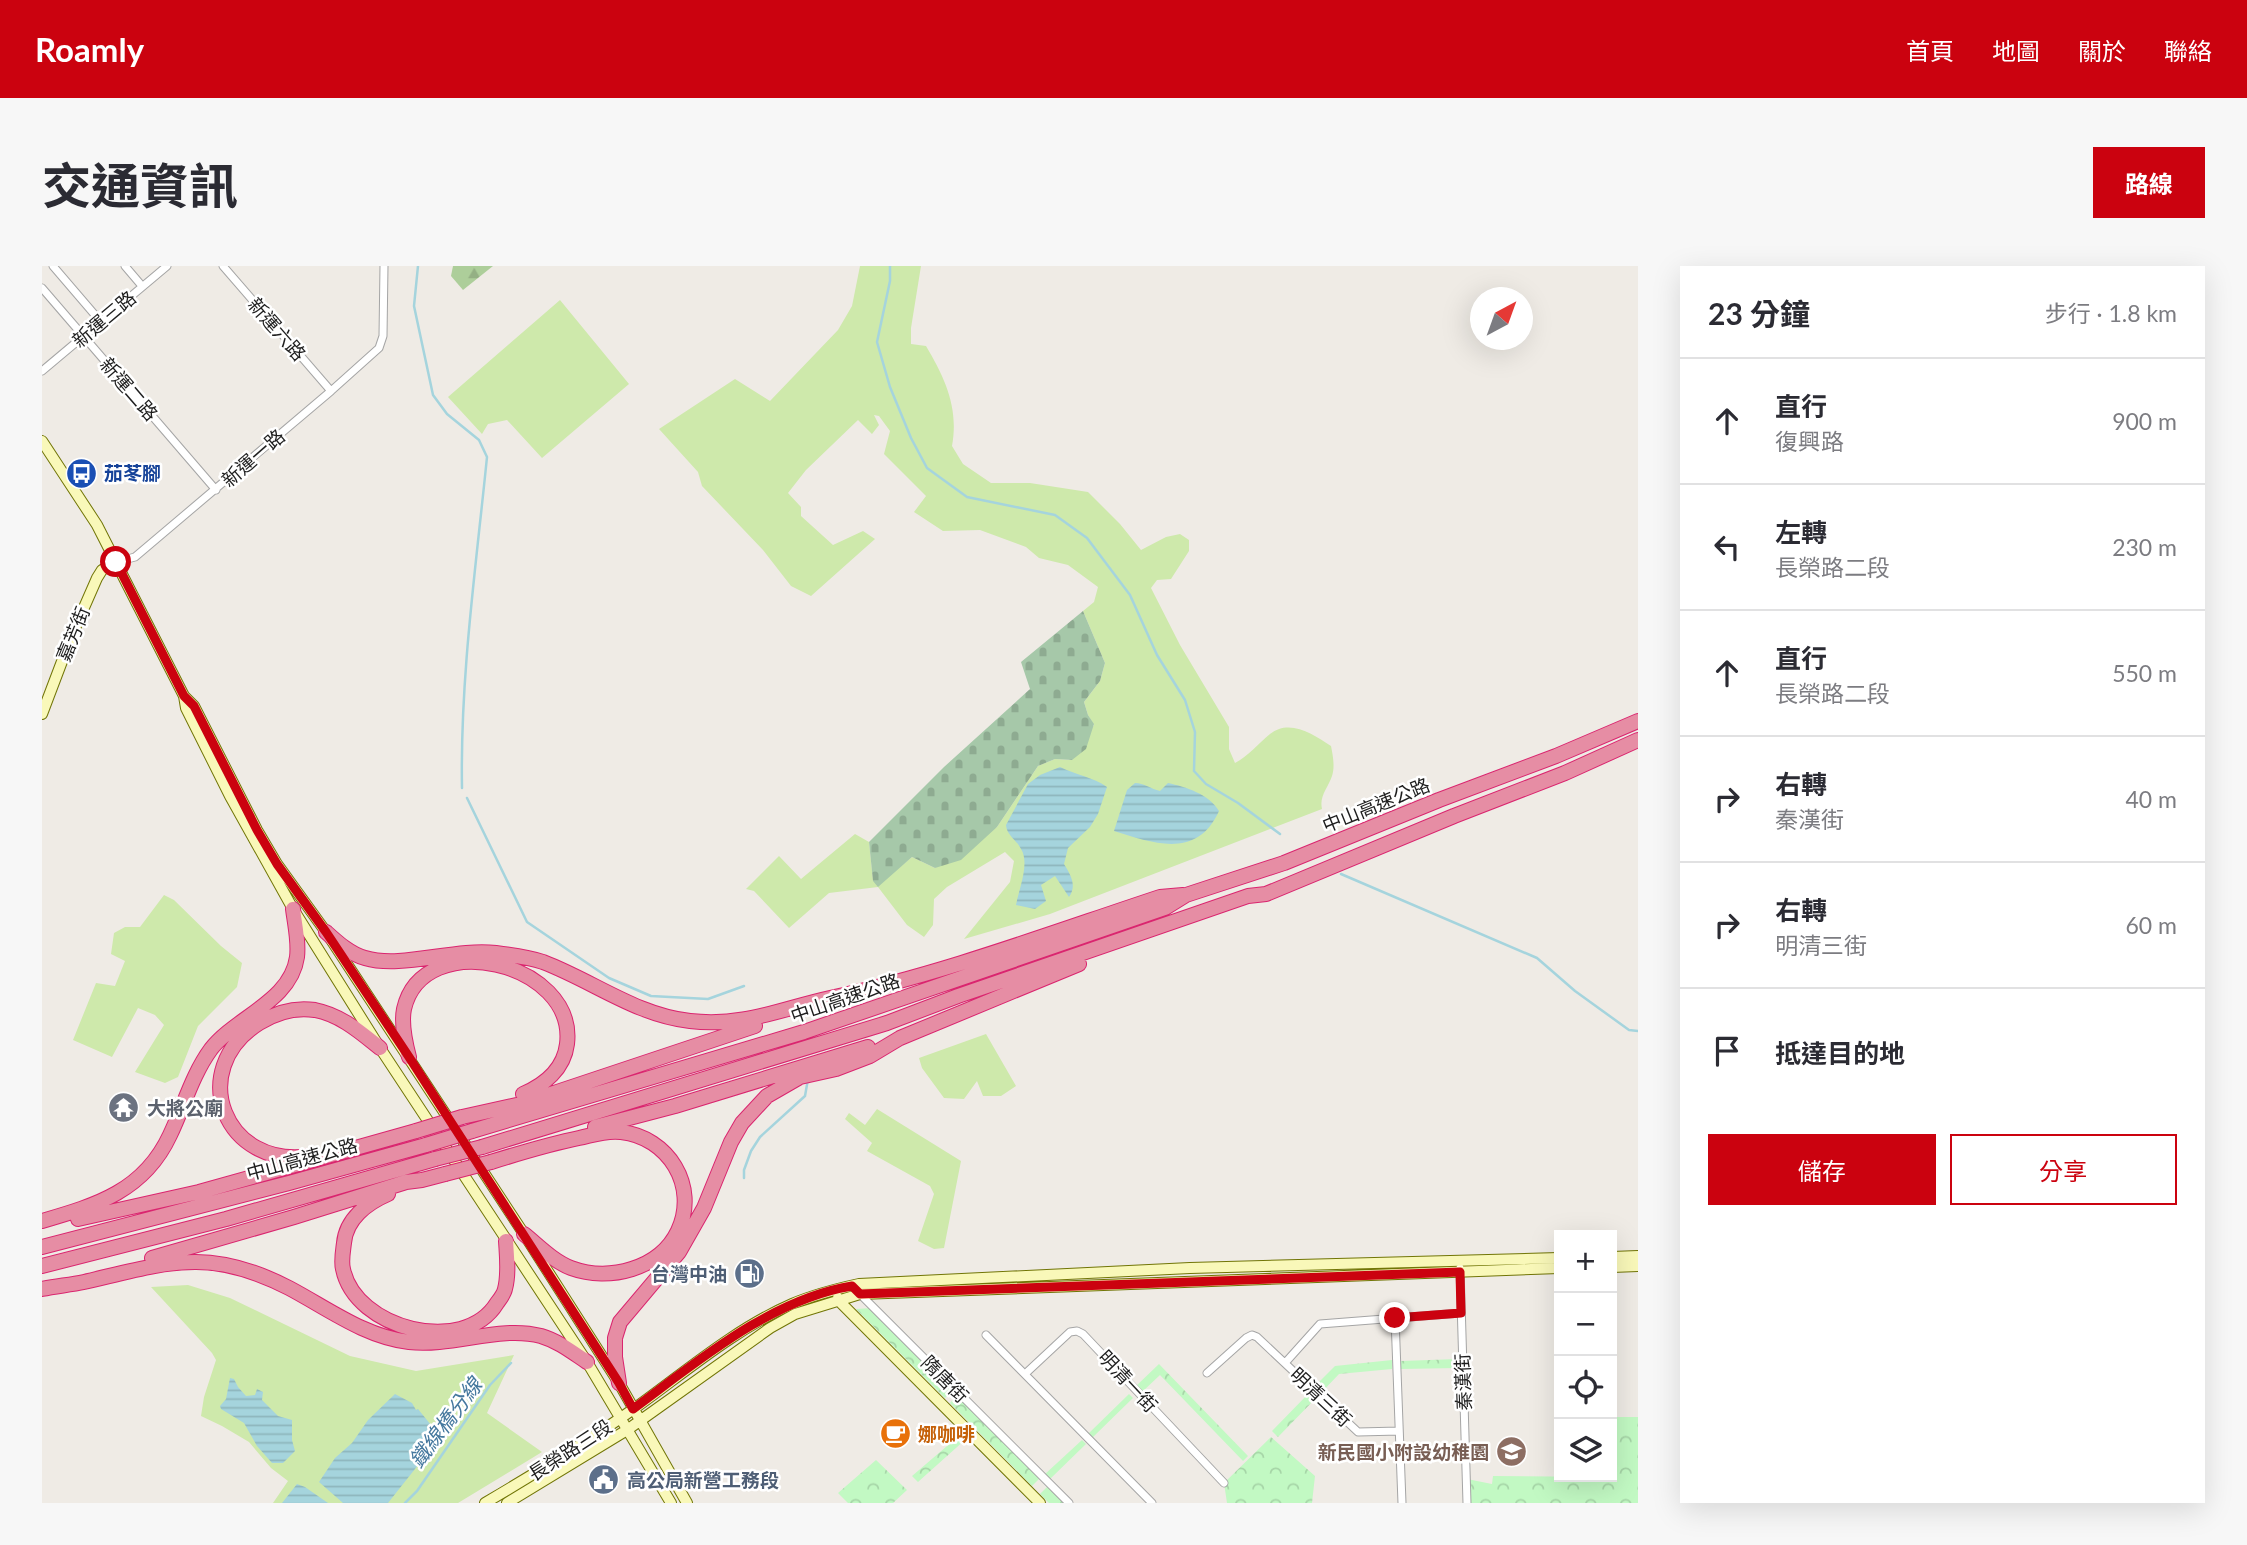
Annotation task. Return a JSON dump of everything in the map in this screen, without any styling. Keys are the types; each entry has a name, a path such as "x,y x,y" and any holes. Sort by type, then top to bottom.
{"highway":[{"name":"中山高速公路","path":"42,1247 426,1145 804,1032 1165,908 1186,895 1284,863 1638,721"},
{"name":"中山高速公路","path":"42,1266 226,1219 482,1147 887,1023 1123,938 1248,896 1266,894 1565,773 1638,740"},
{"path":"565,1140 576,1133 601,1125 675,1106 900,1038 1087,960 1251,904 1266,894"},
{"path":"326,932 363,958 382,961 464,951 519,956 560,969 646,1010 688,1021 735,1021 765,1017 848,995 1004,949 1160,897 1186,895"},
{"path":"42,1220 85,1209 110,1198 127,1188 158,1156 170,1137 191,1084 213,1047 233,1026 272,997 293,974 297,943 293,909"},
{"path":"409,1057 404,1037 404,1010 411,991 426,975 443,966 479,962 500,965 540,984 554,996 564,1013 569,1031 566,1052 555,1072 540,1087 487,1111"},
{"path":"42,1226 199,1192 462,1117 521,1104 705,1041 835,1002 848,995"},
{"path":"333,1154 284,1157 270,1155 254,1148 240,1137 223,1111 220,1093 225,1063 231,1050 255,1026 280,1013 298,1009 316,1010 334,1016 351,1025 380,1048"},
{"path":"619,1383 615,1338 620,1322 679,1252 693,1230 742,1123 767,1096 792,1082 870,1056 900,1038"},
{"path":"49,1288 406,1182 598,1133 618,1132 649,1140 663,1149 673,1161 684,1188 685,1203 678,1232 667,1247 645,1263 621,1272 586,1273 568,1267 524,1234"},
{"path":"422,1180 365,1206 353,1219 344,1236 343,1269 349,1287 360,1302 376,1314 410,1328 438,1332 460,1331 478,1323 493,1310 505,1291 508,1269 506,1241"},
{"path":"49,1288 155,1265 196,1261 217,1263 264,1276 384,1336 407,1342 431,1343 519,1333 535,1335 563,1346 587,1362"}],"main road":[{"path":"42,441 89,511 184,696 186,708 230,796 293,909 380,1048 587,1362 671,1503"},
{"name":"嘉芳街","path":"42,714 97,578 102,570 116,562"},
{"path":"184,696 194,706 277,864 326,932 524,1234 619,1383 687,1503"},
{"path":"1617,1257 1638,1256"},
{"path":"1460,1266 1554,1258"},
{"path":"1617,1267 1638,1266"},
{"path":"1050,1281 1223,1267 1554,1268"},
{"path":"1223,1267 1225,1280"},
{"path":"953,1285 1050,1281 1225,1280 1351,1269"},
{"name":"長榮路三段","path":"485,1503 619,1419 762,1320 792,1304 838,1288 852,1286 953,1285"},
{"name":"長榮路三段","path":"507,1503 640,1421 770,1328 795,1314 860,1294 953,1285"},
{"path":"838,1288 838,1300"},
{"name":"隋唐街","path":"838,1300 1040,1503"}],"street":[{"path":"53,266 101,321"},
{"path":"125,266 142,286"},
{"name":"新運三路","path":"42,371 167,266"},
{"name":"新運六路","path":"223,266 331,391"},
{"name":"新運一路","path":"116,562 135,556 216,490 331,391 382,343 384,266"},
{"name":"新運二路","path":"42,289 216,490"},
{"name":"秦漢街","path":"1460,1266 1467,1503"},
{"name":"隋唐街","path":"852,1286 1069,1503"},
{"name":"明清三街","path":"1284,1363 1320,1324 1461,1313"},
{"path":"1395,1318 1402,1503"},
{"name":"明清一街","path":"1025,1374 1070,1332 1083,1334 1224,1483"},
{"path":"986,1335 1152,1503"},
{"name":"明清三街","path":"1207,1373 1252,1335 1358,1432 1399,1431"}],"green space":[{"path":"453,266 493,266 463,290 451,276"},
{"path":"860,266 921,266 911,344 926,346 939,370 952,406 952,446 963,464 991,483 1030,483 1088,492 1141,550 1166,537 1180,534 1189,540 1189,551 1171,579 1157,580 1151,588 1180,645 1229,727 1229,749 1235,763 1278,729 1294,728 1310,733 1331,746 1334,765 1323,796 1322,809 1050,914 964,939 1010,882 1014,861 1005,852 947,887 934,899 933,925 924,937 907,925 878,887 829,893 789,928 754,891 746,889 779,856 801,879 855,834 869,842 873,880 900,867 912,857 935,868 997,827 1038,766 1055,759 1072,760 1094,725 1084,702 1100,681 1105,663 1083,611 1094,602 1098,587 1068,565 1039,558 1026,547 980,530 943,531 914,512 926,496 884,454 890,431 879,416 874,415 879,425 872,434 858,420 806,470 788,493 801,507 801,516 833,545 863,531 875,539 811,596 791,586 763,550 702,486 698,472 659,429 735,379 770,401 838,330 852,306"},
{"path":"560,300 629,384 542,458 507,420 488,424 482,434 448,397"},
{"path":"1083,611 1105,663 1100,681 1084,702 1094,724 1086,749 1072,760 1055,759 1038,766 997,827 961,860 935,868 912,857 878,887 873,881 869,842 944,767 1030,689 1021,662"},
{"path":"164,895 174,900 242,963 237,987 198,1026 178,1077 165,1083 135,1072 164,1025 155,1015 138,1008 112,1057 73,1040 96,983 115,986 125,961 111,954 114,933 125,927 140,927"},
{"path":"986,1034 1016,1086 1001,1096 983,1096 977,1081 964,1099 944,1098 922,1068 919,1058"},
{"path":"877,1109 961,1161 944,1248 934,1249 918,1241 934,1194 930,1186 867,1151 872,1143 845,1119 849,1113 865,1125"},
{"path":"188,1285 230,1298 350,1356 416,1371 514,1355 487,1413 542,1452 458,1503 273,1503 288,1481 271,1468 249,1442 201,1416 216,1360 151,1287"},
{"path":"872,1308 953,1390 945,1398 856,1309"},
{"path":"1458,1359 1458,1368 1401,1369 1401,1361"},
{"path":"1392,1360 1392,1369 1339,1374 1321,1393 1314,1387 1335,1366"},
{"path":"1159,1364 1248,1456 1243,1461 1160,1375 1141,1393 1135,1387"},
{"path":"1309,1393 1315,1399 1278,1437 1272,1431"},
{"path":"1129,1394 1133,1398 1092,1438 1088,1434"},
{"path":"957,1395 1040,1478 1032,1486 950,1403"},
{"path":"1617,1417 1638,1417 1638,1503 1467,1503 1467,1479 1492,1484 1493,1476 1554,1477 1554,1482 1617,1482"},
{"path":"961,1434 966,1439 918,1482 912,1476"},
{"path":"1271,1437 1315,1476 1312,1503 1227,1503 1224,1483"},
{"path":"1082,1440 1086,1444 1049,1480 1044,1475"},
{"path":"876,1460 907,1490 893,1503 848,1503 838,1493"},
{"path":"1048,1486 1065,1503 1049,1503 1040,1494"}],"water":[{"path":"1060,767 1107,787 1098,814 1090,827 1068,848 1064,864 1073,885 1069,897 1055,876 1041,885 1046,901 1035,909 1016,905 1024,861 1021,849 1006,825 1028,784 1040,775"},
{"path":"1135,783 1160,791 1168,783 1182,787 1203,796 1219,811 1210,826 1199,836 1186,842 1159,843 1114,831 1127,790"},
{"path":"230,1378 234,1379 246,1396 255,1395 257,1389 263,1392 262,1400 278,1416 292,1420 295,1451 283,1463 272,1463 257,1446 244,1423 221,1409"},
{"path":"395,1394 418,1409 431,1425 438,1440 388,1503 343,1503 319,1482 335,1458 352,1443 368,1420"},
{"path":"297,1484 305,1487 328,1503 282,1503"}],"waterway":[{"path":"418,266 414,306 433,395 447,414 479,440 487,457 466,664 462,788"},
{"path":"890,266 890,281 877,342 890,387 927,468 967,497 1055,515 1087,538 1130,595 1157,655 1185,700 1195,732 1194,771 1206,784 1238,803 1280,834"},
{"path":"467,798 527,922 609,978 651,996 708,999 744,986"},
{"path":"1341,874 1537,958 1575,991 1629,1030 1638,1031"},
{"path":"744,1178 751,1151 760,1137 805,1096 808,1079"},
{"name":"鐵線橋分線","path":"405,1503 417,1491 490,1385 511,1363"}],"place":[{"name":"茄苳腳","path":"81,473"},
{"name":"大將公廟","path":"124,1108"},
{"name":"台灣中油","path":"750,1274"},
{"name":"娜咖啡","path":"895,1434"},
{"name":"新民國小附設幼稚園","path":"1512,1452"},
{"name":"高公局新營工務段","path":"604,1480"}],"route":[{"path":"116,562 184,696 194,706 277,864 326,932 439,1103 633,1409 762,1320 792,1304 838,1288 852,1286 860,1294 1460,1272 1461,1313 1395,1318"}]}
